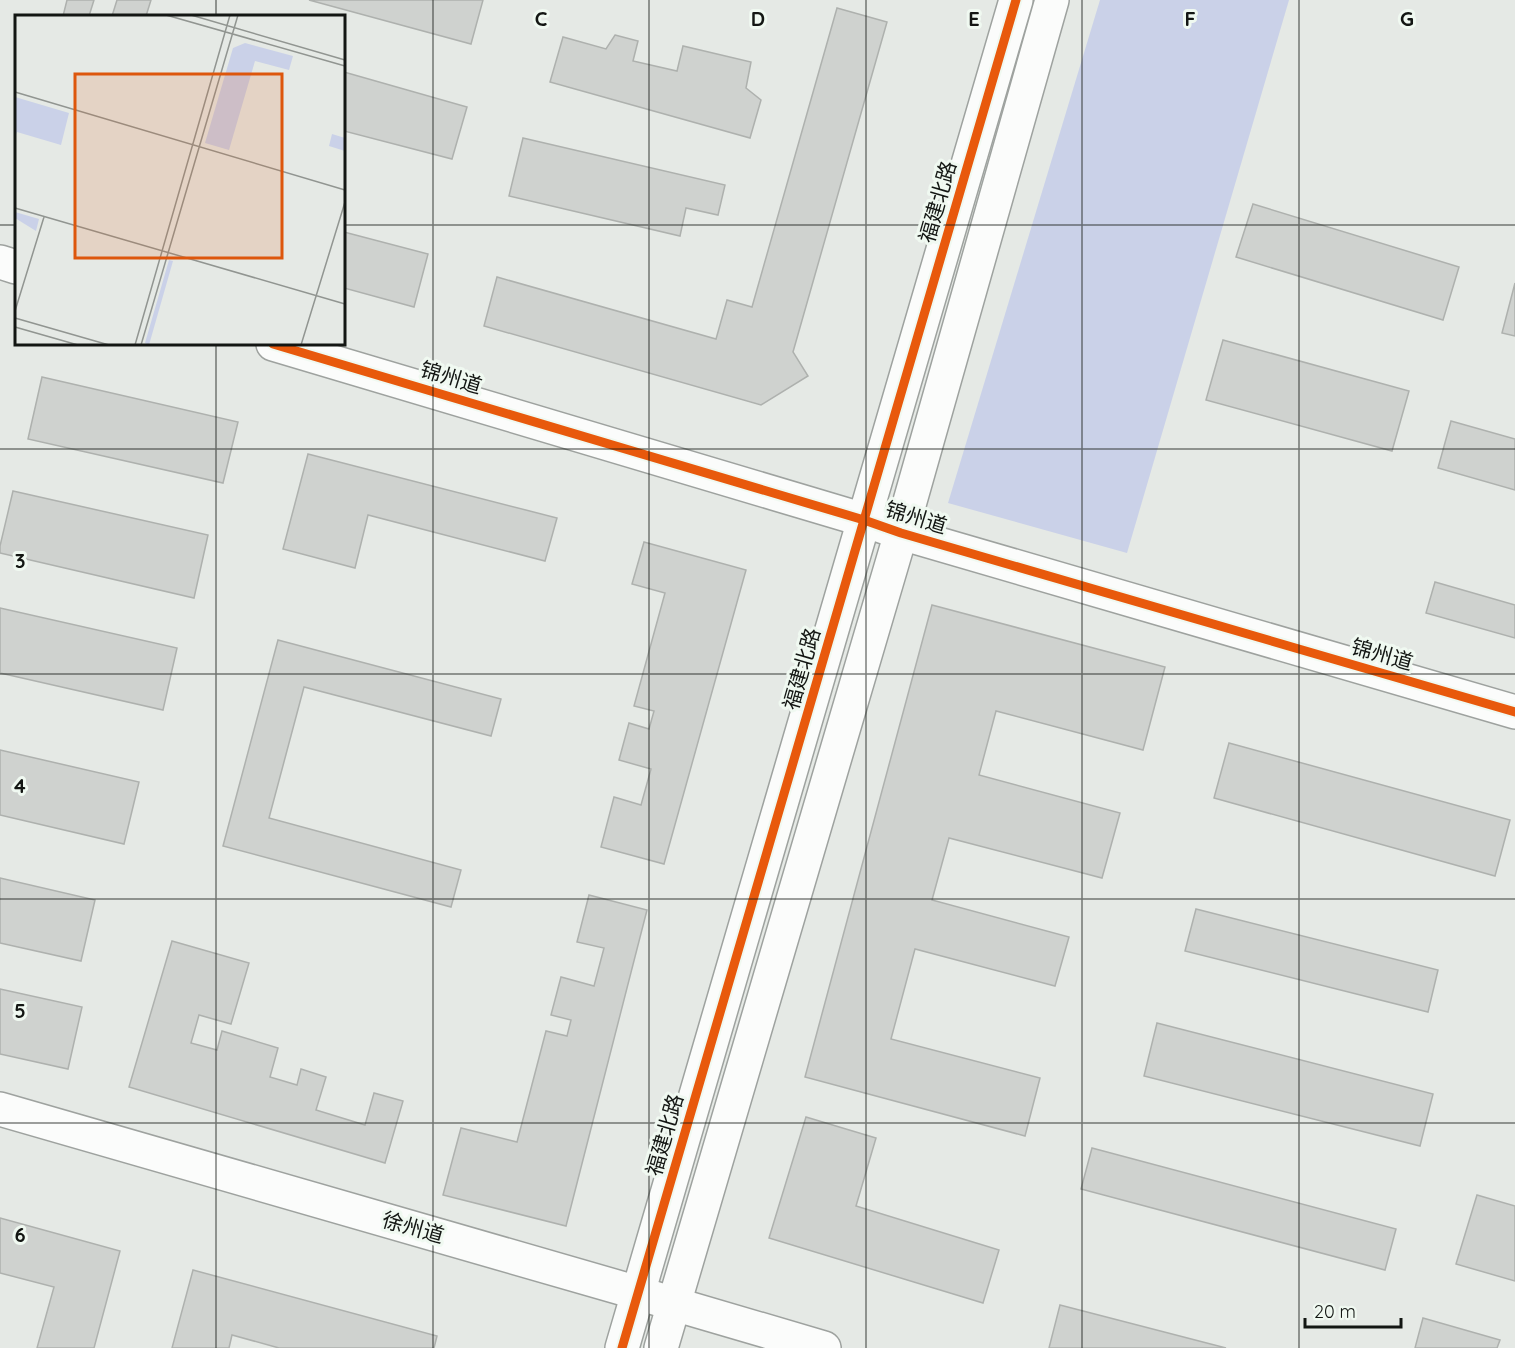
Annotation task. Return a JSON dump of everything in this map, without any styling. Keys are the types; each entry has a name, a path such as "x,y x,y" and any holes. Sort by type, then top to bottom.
{"street":[{"name":"福建北路","path":"622,1348 1016,0"},
{"path":"661,1348 901,533 1052,0"},
{"path":"0,262 15,267"},
{"name":"锦州道","path":"276,345 901,533 1515,712"},
{"name":"徐州道","path":"0,1109 824,1348"}],"shaded area":[{"path":"1100,0 1289,0 1127,553 948,503"}],"building":[{"path":"67,0 94,0 89,15 63,15"},
{"path":"117,0 151,0 146,15 112,15"},
{"path":"309,0 483,0 471,44"},
{"path":"837,8 887,22 793,352 808,376 761,405 484,326 497,277 716,339 727,300 752,307"},
{"path":"615,35 638,41 633,61 677,71 683,46 751,62 746,88 761,100 750,138 550,82 563,37 606,49"},
{"path":"345,72 467,107 452,159 345,131"},
{"path":"523,138 725,185 718,215 686,208 680,236 509,196"},
{"path":"1253,204 1459,267 1443,320 1236,257"},
{"path":"345,232 428,254 414,307 345,288"},
{"path":"1515,283 1515,336 1502,333"},
{"path":"1223,340 1409,391 1392,451 1206,400"},
{"path":"42,377 238,422 223,483 28,439"},
{"path":"1451,421 1515,439 1515,490 1438,468"},
{"path":"308,454 557,518 545,561 368,515 355,568 283,549"},
{"path":"13,491 208,535 194,598 0,553"},
{"path":"644,542 746,570 664,864 601,847 614,797 641,805 651,769 619,760 629,723 649,729 654,711 634,706 665,593 632,584"},
{"path":"1435,582 1515,605 1515,638 1426,613"},
{"path":"932,605 1165,667 1143,750 996,711 979,775 1120,813 1102,878 949,838 932,900 1069,937 1055,986 915,949 891,1039 1040,1078 1025,1136 805,1077"},
{"path":"0,608 177,648 163,710 0,673"},
{"path":"278,640 501,699 491,736 304,687 269,818 461,870 451,907 223,846"},
{"path":"1229,743 1510,820 1495,876 1214,798"},
{"path":"0,750 139,782 124,844 0,815"},
{"path":"0,878 95,900 81,961 0,943"},
{"path":"589,895 647,910 566,1226 443,1195 461,1128 517,1142 546,1031 567,1036 571,1020 551,1015 561,977 594,986 604,948 577,942"},
{"path":"1196,909 1438,970 1428,1012 1185,951"},
{"path":"172,941 249,963 231,1024 199,1015 191,1043 217,1050 222,1031 278,1048 270,1077 297,1085 301,1069 326,1077 316,1110 365,1125 374,1093 403,1101 385,1163 129,1087"},
{"path":"0,989 82,1007 68,1069 0,1054"},
{"path":"1157,1023 1433,1094 1420,1146 1144,1076"},
{"path":"806,1117 876,1138 856,1206 999,1250 983,1303 769,1238"},
{"path":"1092,1148 1396,1229 1385,1270 1081,1189"},
{"path":"1477,1195 1515,1206 1515,1281 1456,1264"},
{"path":"0,1218 120,1251 94,1348 37,1348 54,1287 0,1273"},
{"path":"193,1270 437,1336 434,1348 279,1348 232,1335 229,1348 172,1348"},
{"path":"1060,1305 1226,1348 1049,1348"},
{"path":"1423,1318 1500,1340 1497,1348 1415,1348"}],"cycle path":[{"path":"622,1348 1016,0"},
{"path":"276,345 901,533 1515,712"}]}
